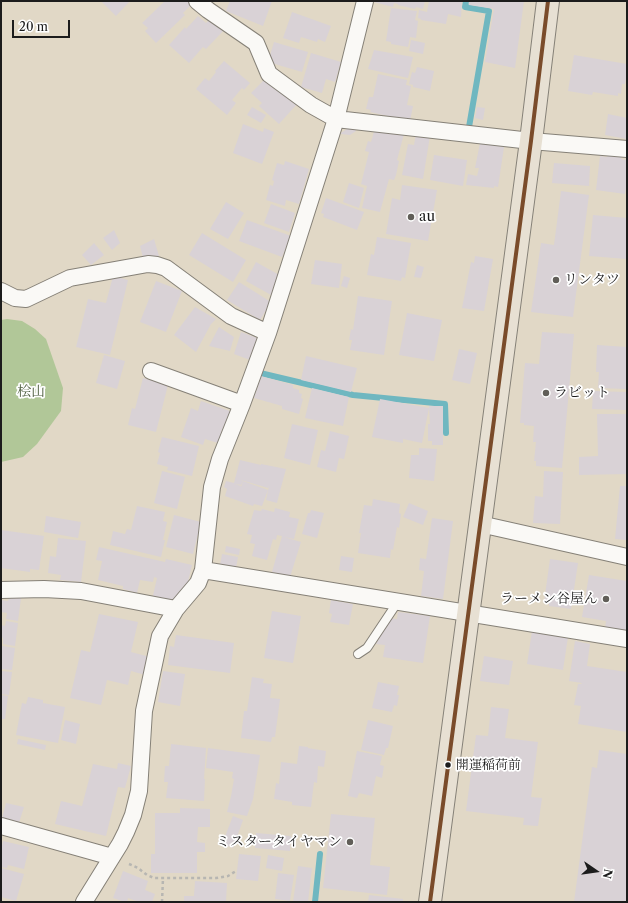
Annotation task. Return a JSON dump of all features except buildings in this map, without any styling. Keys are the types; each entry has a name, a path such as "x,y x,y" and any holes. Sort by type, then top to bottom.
{"highway":[{"path":"430,902 531,141 548,1"}],"street":[{"path":"197,1 256,43 269,74 311,105 336,119 531,141 627,149"},
{"path":"84,902 112,857 126,832 133,815 137,802 140,779 144,711 160,636 176,609 198,583 203,570 212,487 220,459 268,333 336,119 365,1"},
{"path":"1,291 15,298 26,299 70,278 148,264 157,265 166,268 230,316 268,333"},
{"path":"151,371 242,404"},
{"path":"480,524 627,557"},
{"path":"203,570 627,638"},
{"path":"1,590 44,588 81,591 176,609"},
{"path":"1,826 112,857"}],"lane":[{"path":"358,654 368,648 396,606 397,601"}],"path":[{"path":"112,857 118,858 138,868 146,875 154,878 216,878 228,876 236,871"},
{"path":"162,902 163,878"}],"green space":[{"name":"桧山","path":"7,319 22,321 35,329 46,339 63,388 61,411 37,444 23,457 1,462 1,320"}],"waterway":[{"path":"466,1 465,7 489,11 469,127"},
{"path":"260,373 353,395 445,404 446,433"},
{"path":"315,902 320,854"}],"transit line":[{"path":"430,902 531,141 548,1"}],"place":[{"name":"au","path":"411,217"},
{"name":"リンタツ","path":"556,280"},
{"name":"ラビット","path":"546,393"},
{"name":"ラーメン谷屋ん","path":"606,599"},
{"name":"開運稲荷前","path":"448,765"},
{"name":"ミスタータイヤマン","path":"350,842"}]}
